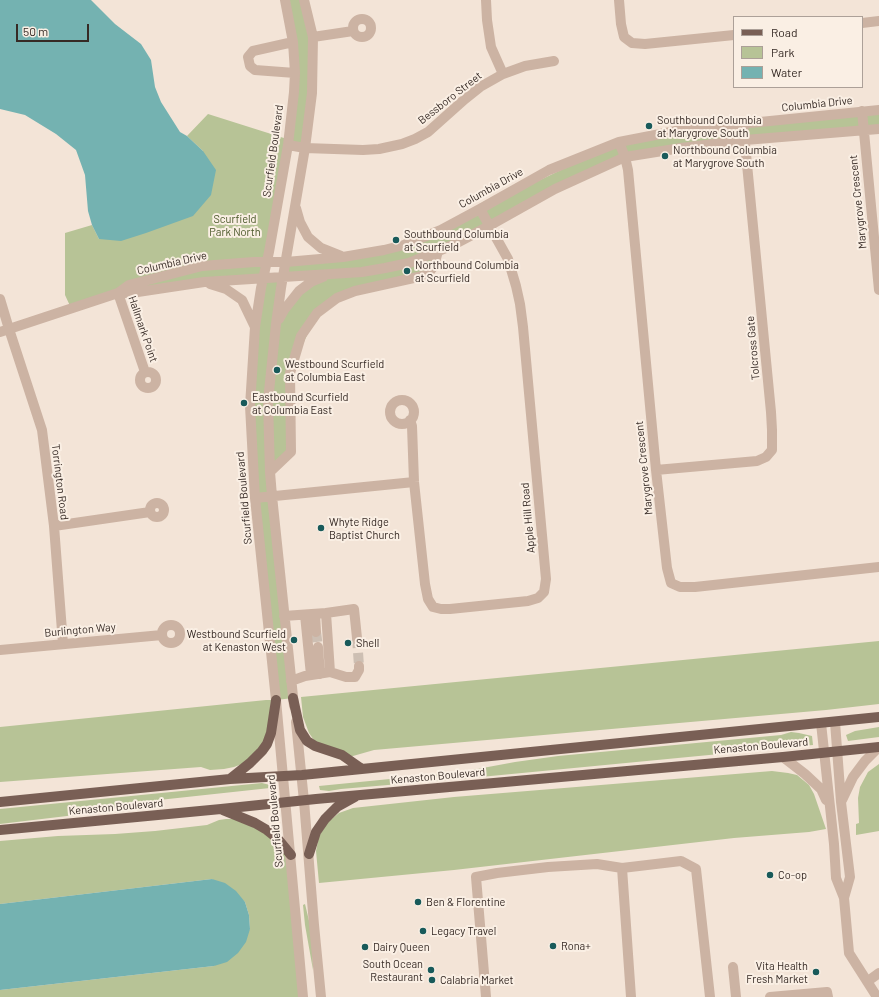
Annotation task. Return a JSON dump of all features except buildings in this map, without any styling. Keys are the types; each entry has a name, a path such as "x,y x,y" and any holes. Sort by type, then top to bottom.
{"main road":[{"path":"293,698 300,730 307,741 315,746 342,755 362,769"},
{"path":"230,779 250,763 267,744 271,733 276,700"},
{"name":"Kenaston Boulevard","path":"41,798 230,779 302,775 879,717"},
{"name":"Kenaston Boulevard","path":"0,830 879,747"},
{"path":"0,796 15,794 41,798"},
{"path":"309,854 316,832 325,819 337,807 356,796"},
{"path":"0,802 41,798"},
{"path":"221,810 255,823 267,830 277,838 291,855"}],"street":[{"name":"Scurfield Boulevard","path":"285,0 293,42 295,72 288,145 263,279 256,327 250,406 255,498 286,803 303,997"},
{"path":"304,0 313,37 312,93 305,148 276,324 268,401 272,496 302,775 321,997"},
{"path":"486,0 491,47 503,74"},
{"path":"619,0 621,24 624,37 632,43 645,44 733,35"},
{"path":"863,23 879,21"},
{"path":"313,37 353,31"},
{"path":"293,42 253,51 248,57 250,66 255,70 295,72"},
{"name":"Bessboro Street","path":"288,145 305,148 363,150 379,149 402,144 428,132 480,87 503,74 525,66 554,61"},
{"name":"Columbia Drive","path":"118,293 129,285 202,266 286,262 343,257 404,245 441,230 549,170 619,142 681,130 879,110"},
{"name":"Marygrove Crescent","path":"862,112 879,290"},
{"name":"Tolcross Gate","path":"656,470 757,461 766,457 772,450 771,412 743,123"},
{"name":"Columbia Drive","path":"4,330 118,293 131,293 204,282 362,272 409,263 454,245 555,189 624,157 745,140 879,129"},
{"name":"Marygrove Crescent","path":"619,142 628,170 666,568 671,582 680,587 695,587 879,567"},
{"path":"295,205 300,222 308,237 321,248 343,257"},
{"name":"Apple Hill Road","path":"410,420 412,426 414,482 425,584 428,599 433,607 450,609 528,601 538,598 544,592 546,579 520,304 508,259 480,209"},
{"path":"270,472 291,452 290,373 301,336 317,313 337,298 355,291 427,275 434,266 438,251"},
{"path":"276,324 284,310 299,291 311,282 329,274"},
{"path":"204,282 226,289 242,300 256,327"},
{"name":"Hallmark Point","path":"118,293 145,372"},
{"name":"Torrington Road","path":"0,299 4,330 42,430 54,526 63,644"},
{"path":"255,498 414,482"},
{"path":"54,526 150,512"},
{"path":"284,616 310,615 354,609 357,638"},
{"path":"320,674 326,613"},
{"path":"310,615 316,632"},
{"path":"310,615 320,674"},
{"name":"Burlington Way","path":"0,650 162,635"},
{"path":"318,648 320,674"},
{"path":"292,681 305,676 320,674 355,677 359,670 359,666"},
{"path":"835,722 841,802 850,877 844,898"},
{"path":"821,723 834,844 836,878 844,898 849,953 877,997"},
{"path":"841,802 853,777 865,760 879,747"},
{"path":"783,757 805,774 820,789 829,805"},
{"path":"486,997 476,877 548,867 597,864 622,868 680,861 696,869 710,997"},
{"path":"622,868 631,997"},
{"path":"733,967 736,997"},
{"path":"868,981 879,973"},
{"path":"770,997 827,992 828,997"}],"green space":[{"name":"Scurfield Park North","path":"285,0 304,0 313,37 305,148 288,140 263,279 131,293 71,308 65,295 65,233 92,225 99,239 203,151 187,136 208,114 287,139 295,73"},
{"path":"879,110 879,129 625,157 438,251 427,275 355,291 317,313 290,373 291,452 270,472 293,698 276,700 250,406 263,279 283,278 286,262 384,250 480,209 619,142","holes":["327,275 299,291 276,323 283,278"]},
{"path":"879,641 879,704 374,750 353,756 345,756 316,743 309,733 303,717 301,697"},
{"path":"271,700 269,728 260,749 242,764 234,767 210,770 201,767 0,782 0,727"},
{"path":"879,727 879,737 848,741 846,735 855,731"},
{"path":"791,732 812,736 813,745 329,791 320,790 319,786 461,772 558,756 781,735"},
{"path":"879,764 879,831 856,835 856,824 859,823 858,798 860,787 868,772"},
{"path":"772,771 797,775 809,785 814,794 826,829 454,870 319,883 316,851 319,836 327,823 339,813 353,808 454,797"},
{"path":"262,783 270,785 270,788 159,800 110,810 0,824 0,809"},
{"path":"226,819 248,821 288,851 304,997 0,997 0,990 214,966 250,929 249,915 245,902 212,879 0,904 0,841 58,836 155,831 207,825"},
{"path":"305,904 312,933 313,970 305,925 303,905"}],"water":[{"path":"0,0 91,0 115,24 141,44 151,60 155,87 161,102 180,132 187,136 203,151 216,170 211,195 193,216 121,241 99,239 92,225 88,211 85,175 76,150 56,134 25,115 0,109"},
{"path":"212,879 225,883 236,891 245,902 249,915 250,929 246,942 238,953 227,962 214,966 0,990 0,904"}],"tunnel":[{"path":"316,632 318,647"},
{"path":"357,638 359,666"}],"place":[{"name":"Southbound Columbia at Marygrove South","path":"649,126"},
{"name":"Northbound Columbia at Marygrove South","path":"665,156"},
{"name":"Southbound Columbia at Scurfield","path":"396,240"},
{"name":"Northbound Columbia at Scurfield","path":"407,271"},
{"name":"Westbound Scurfield at Columbia East","path":"277,370"},
{"name":"Eastbound Scurfield at Columbia East","path":"244,403"},
{"name":"Whyte Ridge Baptist Church","path":"321,528"},
{"name":"Westbound Scurfield at Kenaston West","path":"294,640"},
{"name":"Shell","path":"348,643"},
{"name":"Co-op","path":"770,875"},
{"name":"Ben & Florentine","path":"418,902"},
{"name":"Legacy Travel","path":"423,931"},
{"name":"Rona+","path":"553,946"},
{"name":"Dairy Queen","path":"365,947"},
{"name":"South Ocean Restaurant","path":"431,970"},
{"name":"Vita Health Fresh Market","path":"816,972"},
{"name":"Calabria Market","path":"432,980"}]}
